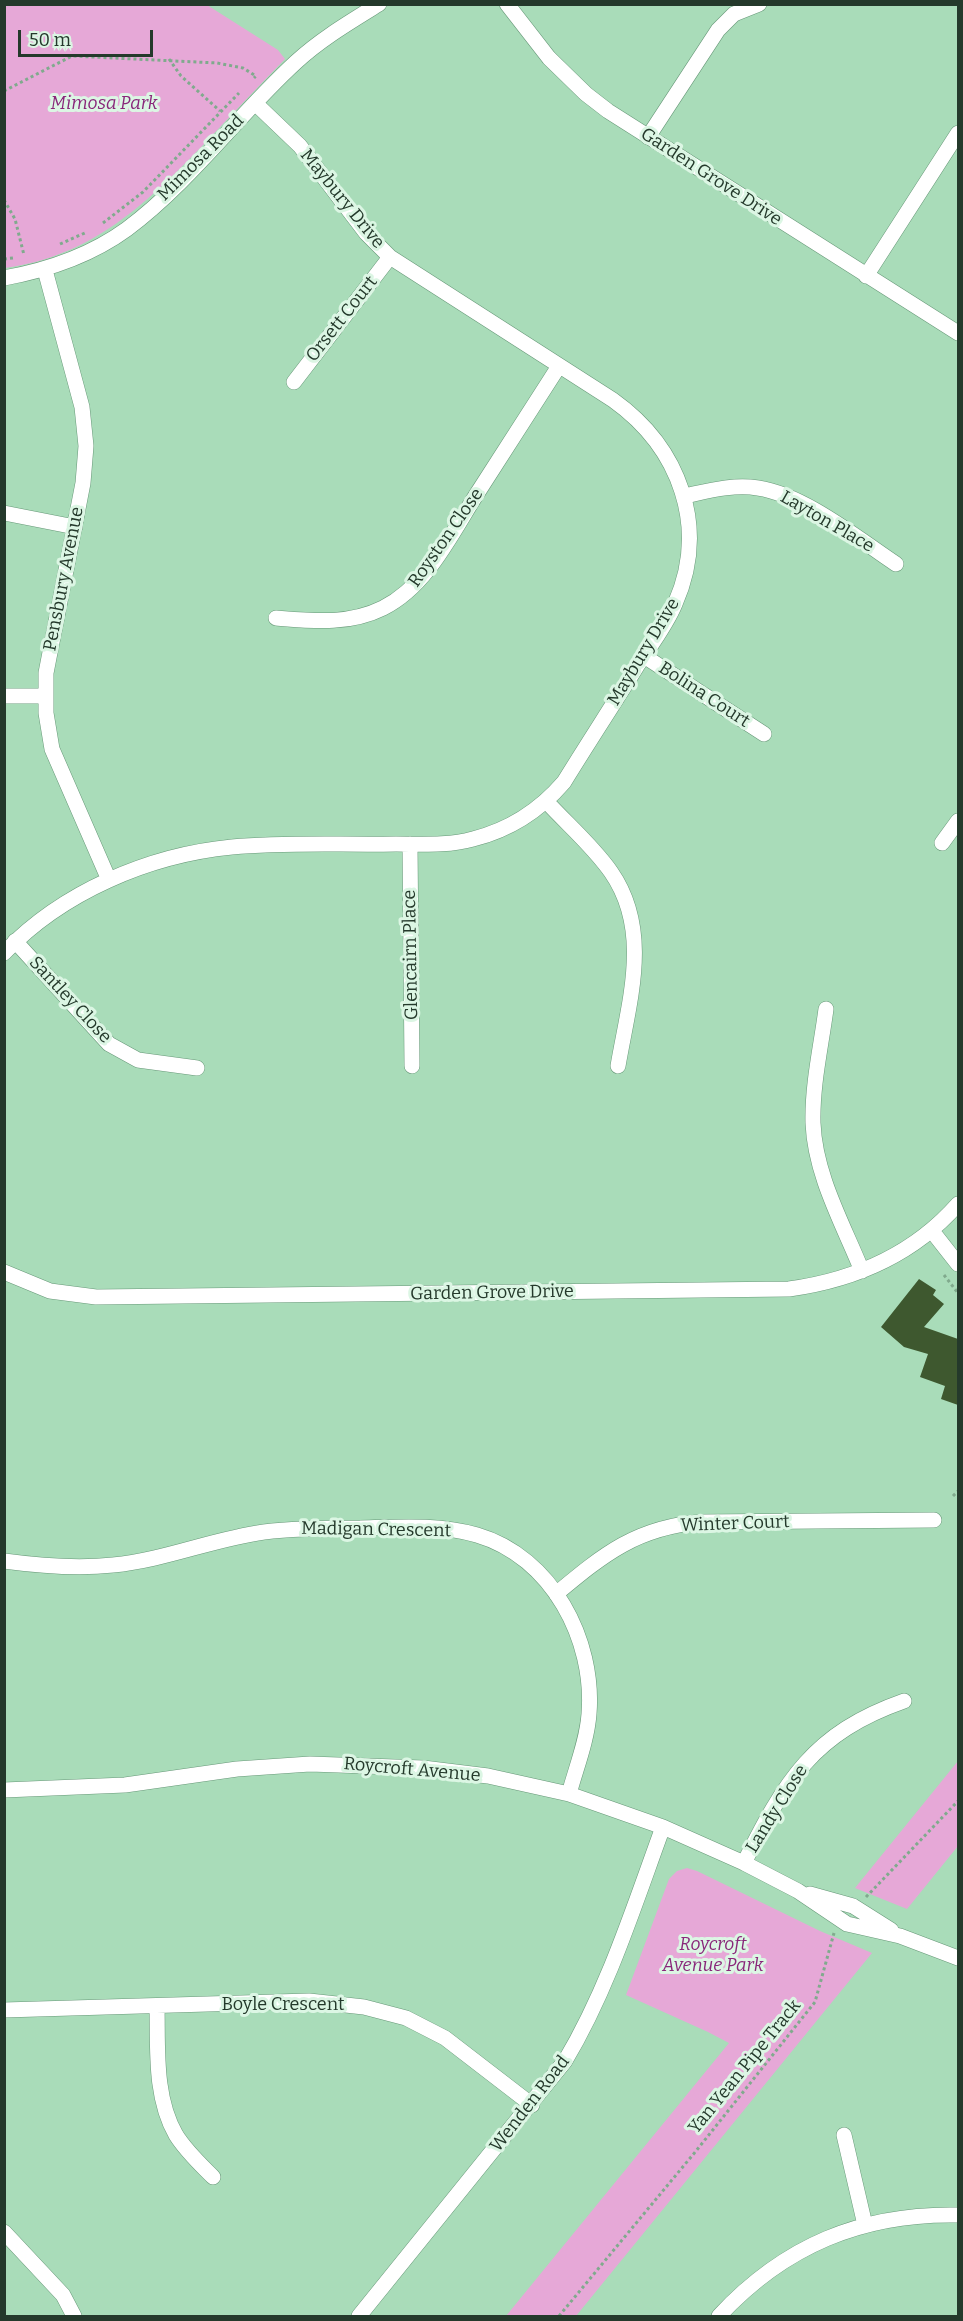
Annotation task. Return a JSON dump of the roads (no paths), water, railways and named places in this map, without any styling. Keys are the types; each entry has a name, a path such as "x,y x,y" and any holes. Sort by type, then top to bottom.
{"street":[{"name":"Mimosa Road","path":"4,278 45,270 83,255 126,230 176,186 297,62 320,42 379,4"},
{"path":"648,137 726,21 734,14 759,4"},
{"name":"Garden Grove Drive","path":"510,6 528,32 565,75 608,111 958,333"},
{"name":"Maybury Drive","path":"10,947 70,902 109,880 173,858 232,847 457,843 493,834 521,820 546,801 564,782 675,606 684,578 689,547 689,525 684,496 669,458 653,436 633,415 390,256 366,234 300,146 255,103"},
{"path":"866,276 958,133"},
{"name":"Orsett Court","path":"294,382 390,256"},
{"name":"Pensbury Avenue","path":"45,270 77,384 85,427 85,464 75,526 49,652 45,696 48,731 54,757 109,880"},
{"name":"Garden Grove Drive","path":"933,319 958,339"},
{"name":"Royston Close","path":"276,618 317,621 348,620 382,609 411,590 437,556 559,366"},
{"name":"Layton Place","path":"684,496 738,487 776,492 812,509 896,564"},
{"path":"4,513 75,526"},
{"name":"Bolina Court","path":"644,656 764,734"},
{"path":"4,696 45,696"},
{"path":"546,801 610,870 619,885 632,920 636,956 618,1066"},
{"path":"942,843 958,821"},
{"name":"Glencairn Place","path":"410,844 412,1066"},
{"name":"Santley Close","path":"10,947 109,1044 138,1060 197,1068"},
{"path":"826,1009 814,1101 816,1145 828,1190 862,1271"},
{"name":"Garden Grove Drive","path":"4,1272 28,1284 50,1291 73,1295 124,1297 760,1291 814,1286 862,1271 905,1250 932,1231 958,1204"},
{"path":"932,1231 958,1264"},
{"name":"Winter Court","path":"556,1594 626,1541 669,1526 702,1522 934,1520"},
{"name":"Madigan Crescent","path":"4,1561 80,1568 111,1566 155,1559 228,1539 266,1532 323,1528 434,1528 479,1536 527,1562 544,1577 569,1615 580,1639 586,1659 590,1695 586,1731 569,1794"},
{"name":"Landy Close","path":"744,1863 790,1780 812,1755 838,1732 858,1719 904,1701"},
{"name":"Roycroft Avenue","path":"4,1790 124,1785 282,1765 423,1767 488,1776 569,1794 663,1827 744,1863 798,1891 844,1922 900,1936 958,1958"},
{"name":"Wenden Road","path":"359,2316 561,2067 588,2020 605,1982 663,1827"},
{"name":"Roycroft Avenue","path":"798,1891 856,1908 900,1936"},
{"name":"Boyle Crescent","path":"4,2010 309,2001 339,2003 392,2013 418,2023 445,2038 532,2105"},
{"path":"157,2006 159,2078 166,2110 181,2142 213,2177"},
{"path":"844,2134 865,2225"},
{"path":"719,2316 742,2292 789,2257 814,2243 865,2225 901,2218 958,2215"},
{"path":"4,2232 63,2295 74,2316"}],"park label":[{"name":"Mimosa Park","path":"104,104"},
{"name":"Roycroft Avenue Park","path":"713,1955"}]}
